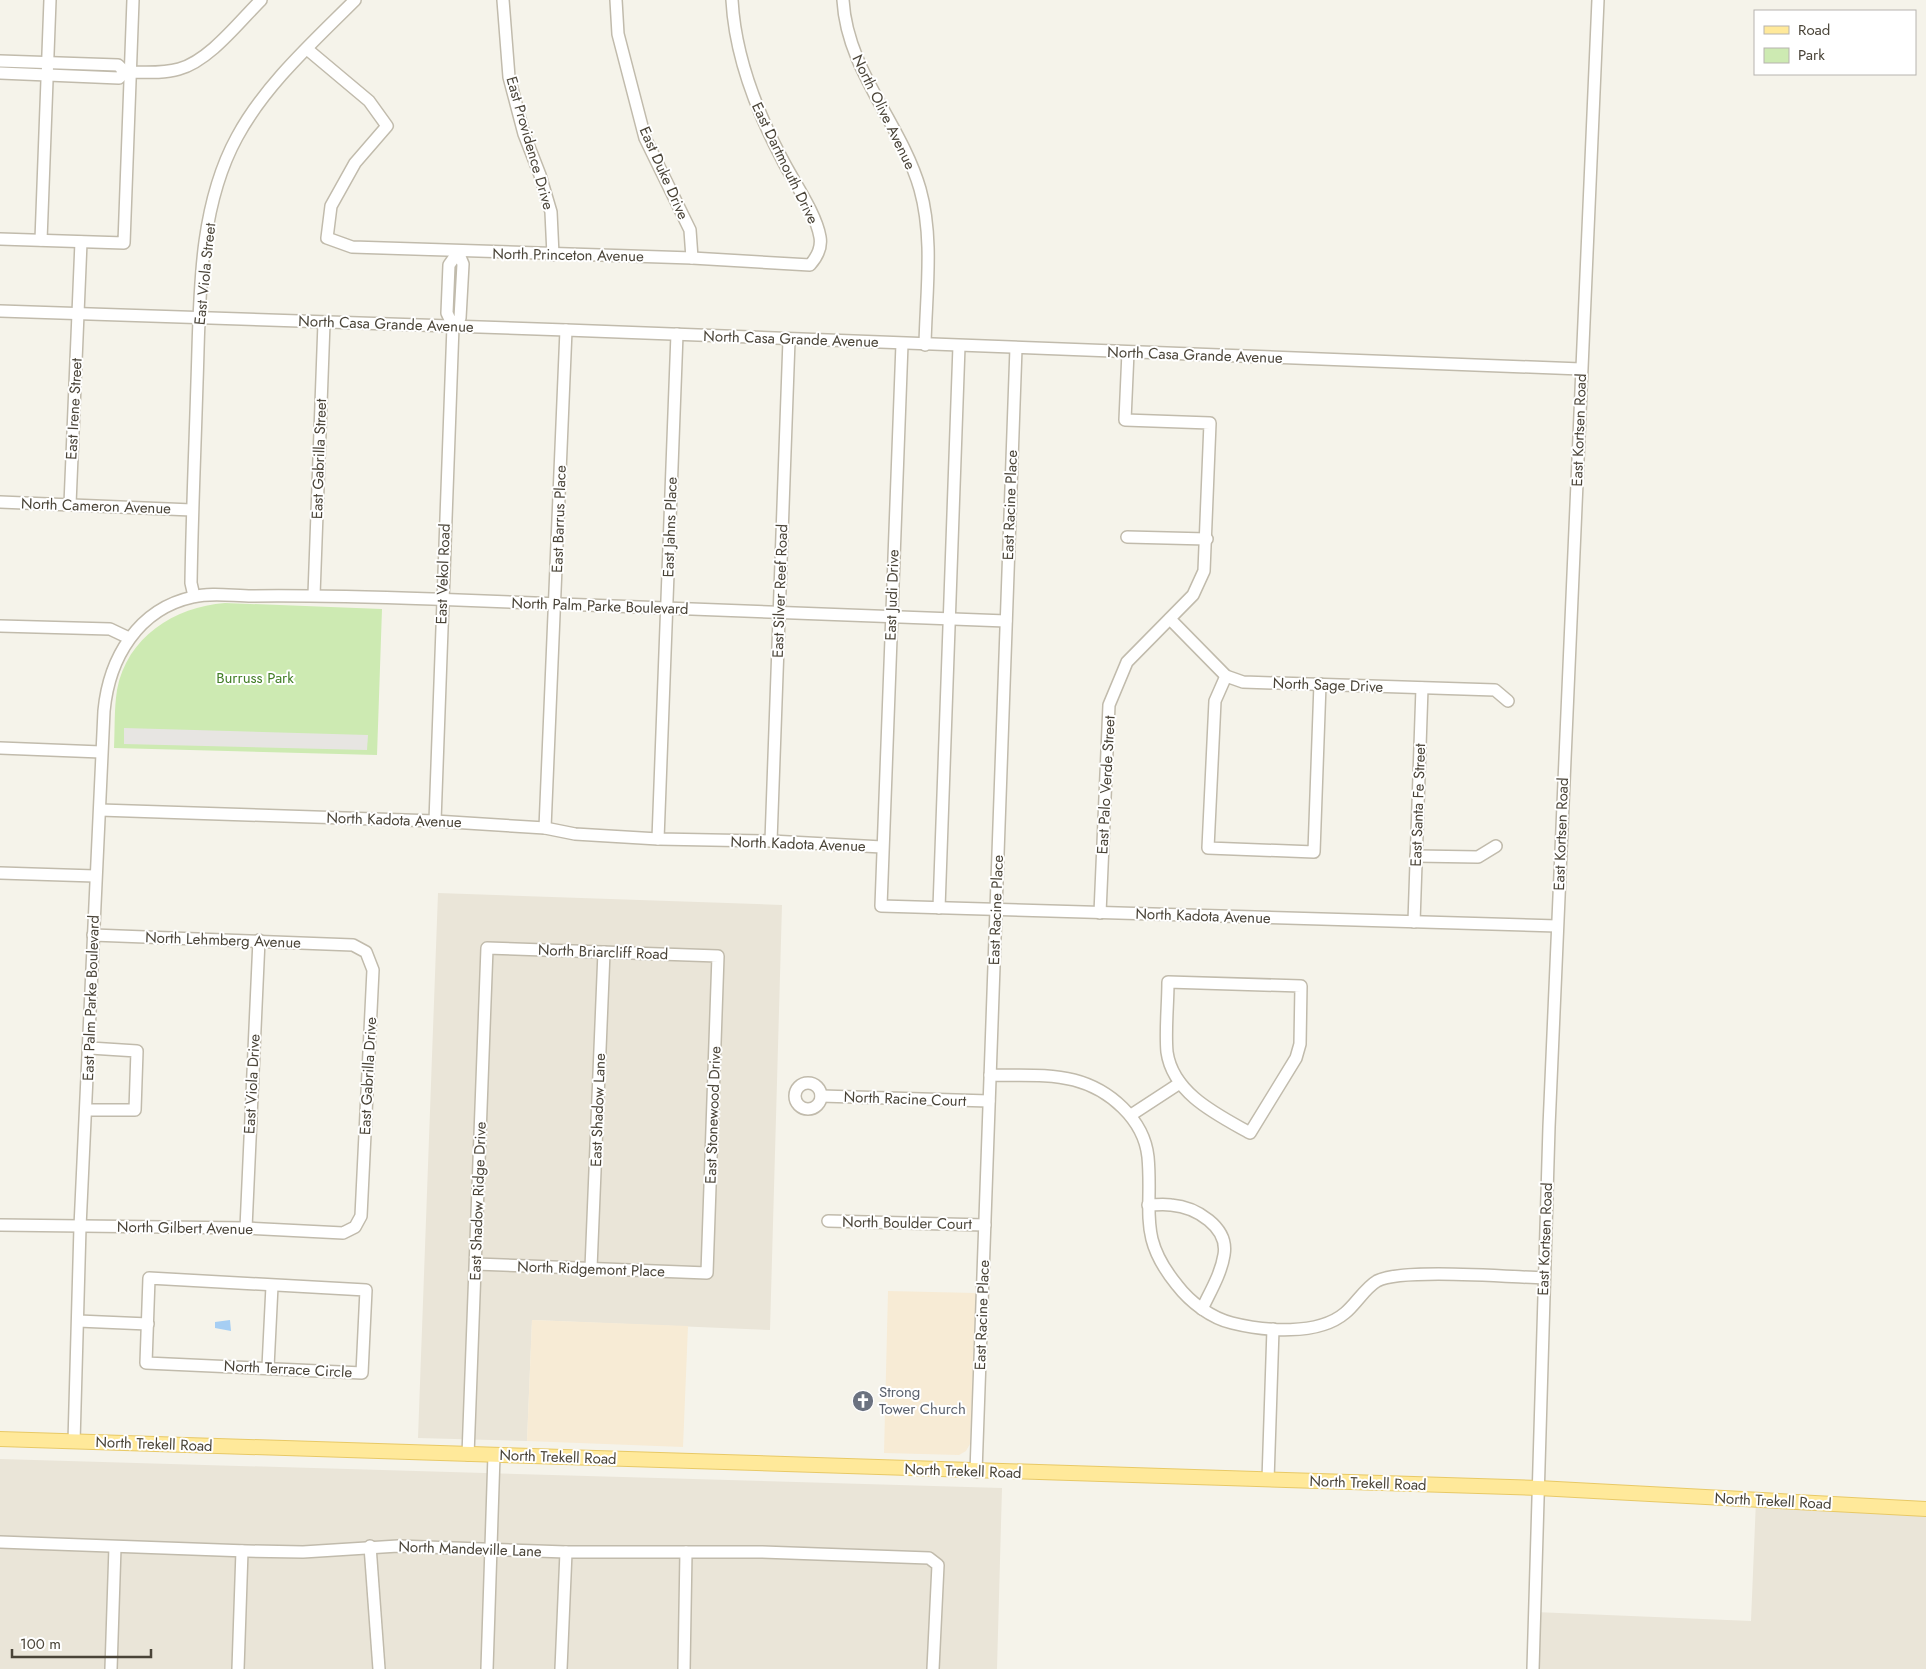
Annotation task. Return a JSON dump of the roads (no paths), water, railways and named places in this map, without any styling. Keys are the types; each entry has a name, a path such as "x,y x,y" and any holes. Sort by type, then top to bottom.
{"main road":[{"name":"North Trekell Road","path":"0,1439 976,1472 1538,1488 1926,1509"}],"street":[{"path":"41,240 50,0"},
{"path":"0,239 124,243 128,72 133,0"},
{"path":"0,73 119,78 128,72 164,72 180,69 194,63 205,55 261,0"},
{"name":"East Viola Street","path":"194,596 191,583 192,510 200,317 205,243 215,189 236,138 267,93 355,0"},
{"name":"East Providence Drive","path":"503,0 509,77 524,134 540,175 551,212 553,255"},
{"name":"East Duke Drive","path":"616,0 618,34 645,138 690,230 692,258"},
{"name":"East Dartmouth Drive","path":"732,0 734,25 748,84 772,141 814,219 821,238 818,256 810,264"},
{"name":"North Olive Avenue","path":"843,0 844,18 859,66 904,148 920,188 927,223 925,345"},
{"name":"East Kortsen Road","path":"1532,1669 1543,1278 1598,0"},
{"name":"North Princeton Avenue","path":"307,49 369,101 387,126 355,163 331,206 327,238 352,247 458,252 692,258 810,264"},
{"path":"0,61 118,65 128,72"},
{"name":"East Irene Street","path":"70,504 81,242"},
{"name":"East Vekol Road","path":"435,821 453,326 460,318 462,264 458,252"},
{"name":"North Casa Grande Avenue","path":"0,311 677,334 789,340 1581,369"},
{"name":"East Gabrilla Street","path":"314,595 324,323"},
{"name":"East Barrus Place","path":"545,828 556,604 566,330"},
{"name":"East Jahns Place","path":"658,839 677,334"},
{"name":"East Silver Reef Road","path":"771,841 789,340"},
{"name":"East Judi Drive","path":"882,847 902,344"},
{"path":"939,908 959,346"},
{"name":"East Racine Place","path":"976,1472 1016,348"},
{"name":"East Palo Verde Street","path":"1100,913 1110,705 1127,662 1193,595 1204,570 1207,539 1210,423 1125,420 1128,352"},
{"name":"North Cameron Avenue","path":"0,502 192,510"},
{"path":"1127,537 1207,539"},
{"name":"North Palm Parke Boulevard","path":"194,596 314,595 1006,621"},
{"name":"East Palm Parke Boulevard","path":"74,1442 80,1227 90,1048 95,876 100,810 101,752 107,684 117,659 129,638 145,621 170,606 194,596"},
{"path":"1170,619 1226,676 1215,701 1208,848 1314,852 1320,684"},
{"path":"0,626 110,629 129,638"},
{"name":"North Sage Drive","path":"1226,676 1243,682 1496,690 1508,701"},
{"name":"East Santa Fe Street","path":"1414,922 1422,688"},
{"path":"0,748 101,752"},
{"name":"North Kadota Avenue","path":"100,810 435,821 545,828 575,834 658,839 771,841 882,847 881,906 1557,926"},
{"path":"1416,856 1478,857 1496,846"},
{"path":"0,873 95,876"},
{"name":"North Lehmberg Avenue","path":"94,935 353,945"},
{"name":"East Viola Drive","path":"246,1228 259,940"},
{"name":"East Gabrilla Drive","path":"353,945 366,952 373,970 361,1216"},
{"name":"North Briarcliff Road","path":"487,948 718,956"},
{"name":"East Shadow Ridge Drive","path":"468,1455 487,948"},
{"name":"East Shadow Lane","path":"591,1268 604,952"},
{"name":"East Stonewood Drive","path":"707,1274 718,956"},
{"path":"1168,982 1301,986 1300,1044 1296,1058 1250,1133 1205,1108 1180,1083 1167,1054 1168,982"},
{"path":"86,1110 135,1110 136,1051 90,1048"},
{"path":"990,1075 1047,1076 1073,1080 1098,1089 1131,1115 1143,1138 1148,1156 1149,1236 1162,1268 1182,1292 1202,1309 1231,1323 1273,1329 1311,1329 1344,1314 1377,1281 1405,1275 1543,1278"},
{"path":"1131,1115 1180,1083"},
{"name":"North Racine Court","path":"821,1096 989,1101"},
{"path":"1148,1205 1172,1205 1190,1209 1216,1226 1223,1238 1224,1254 1217,1276 1202,1309"},
{"name":"North Gilbert Avenue","path":"0,1224 80,1227 246,1228 343,1233 355,1227 361,1216"},
{"name":"North Boulder Court","path":"828,1221 985,1225"},
{"name":"North Ridgemont Place","path":"476,1264 707,1274"},
{"name":"North Terrace Circle","path":"149,1278 366,1290 362,1373 268,1367 146,1363 148,1324 149,1278"},
{"path":"268,1367 272,1286"},
{"path":"78,1321 148,1324"},
{"path":"1268,1480 1273,1329"},
{"path":"487,1669 494,1455"},
{"name":"North Mandeville Lane","path":"0,1542 242,1551 303,1552 370,1546 566,1552 762,1552 929,1558 938,1565 933,1669"},
{"path":"370,1546 379,1669"},
{"path":"111,1669 115,1547"},
{"path":"238,1669 242,1551"},
{"path":"562,1669 566,1552"},
{"path":"684,1669 686,1552"}],"water":[{"path":"230,1320 231,1331 215,1328 215,1322"}],"place":[{"name":"Strong Tower Church","path":"863,1401"}],"park label":[{"name":"Burruss Park","path":"255,678"}]}
